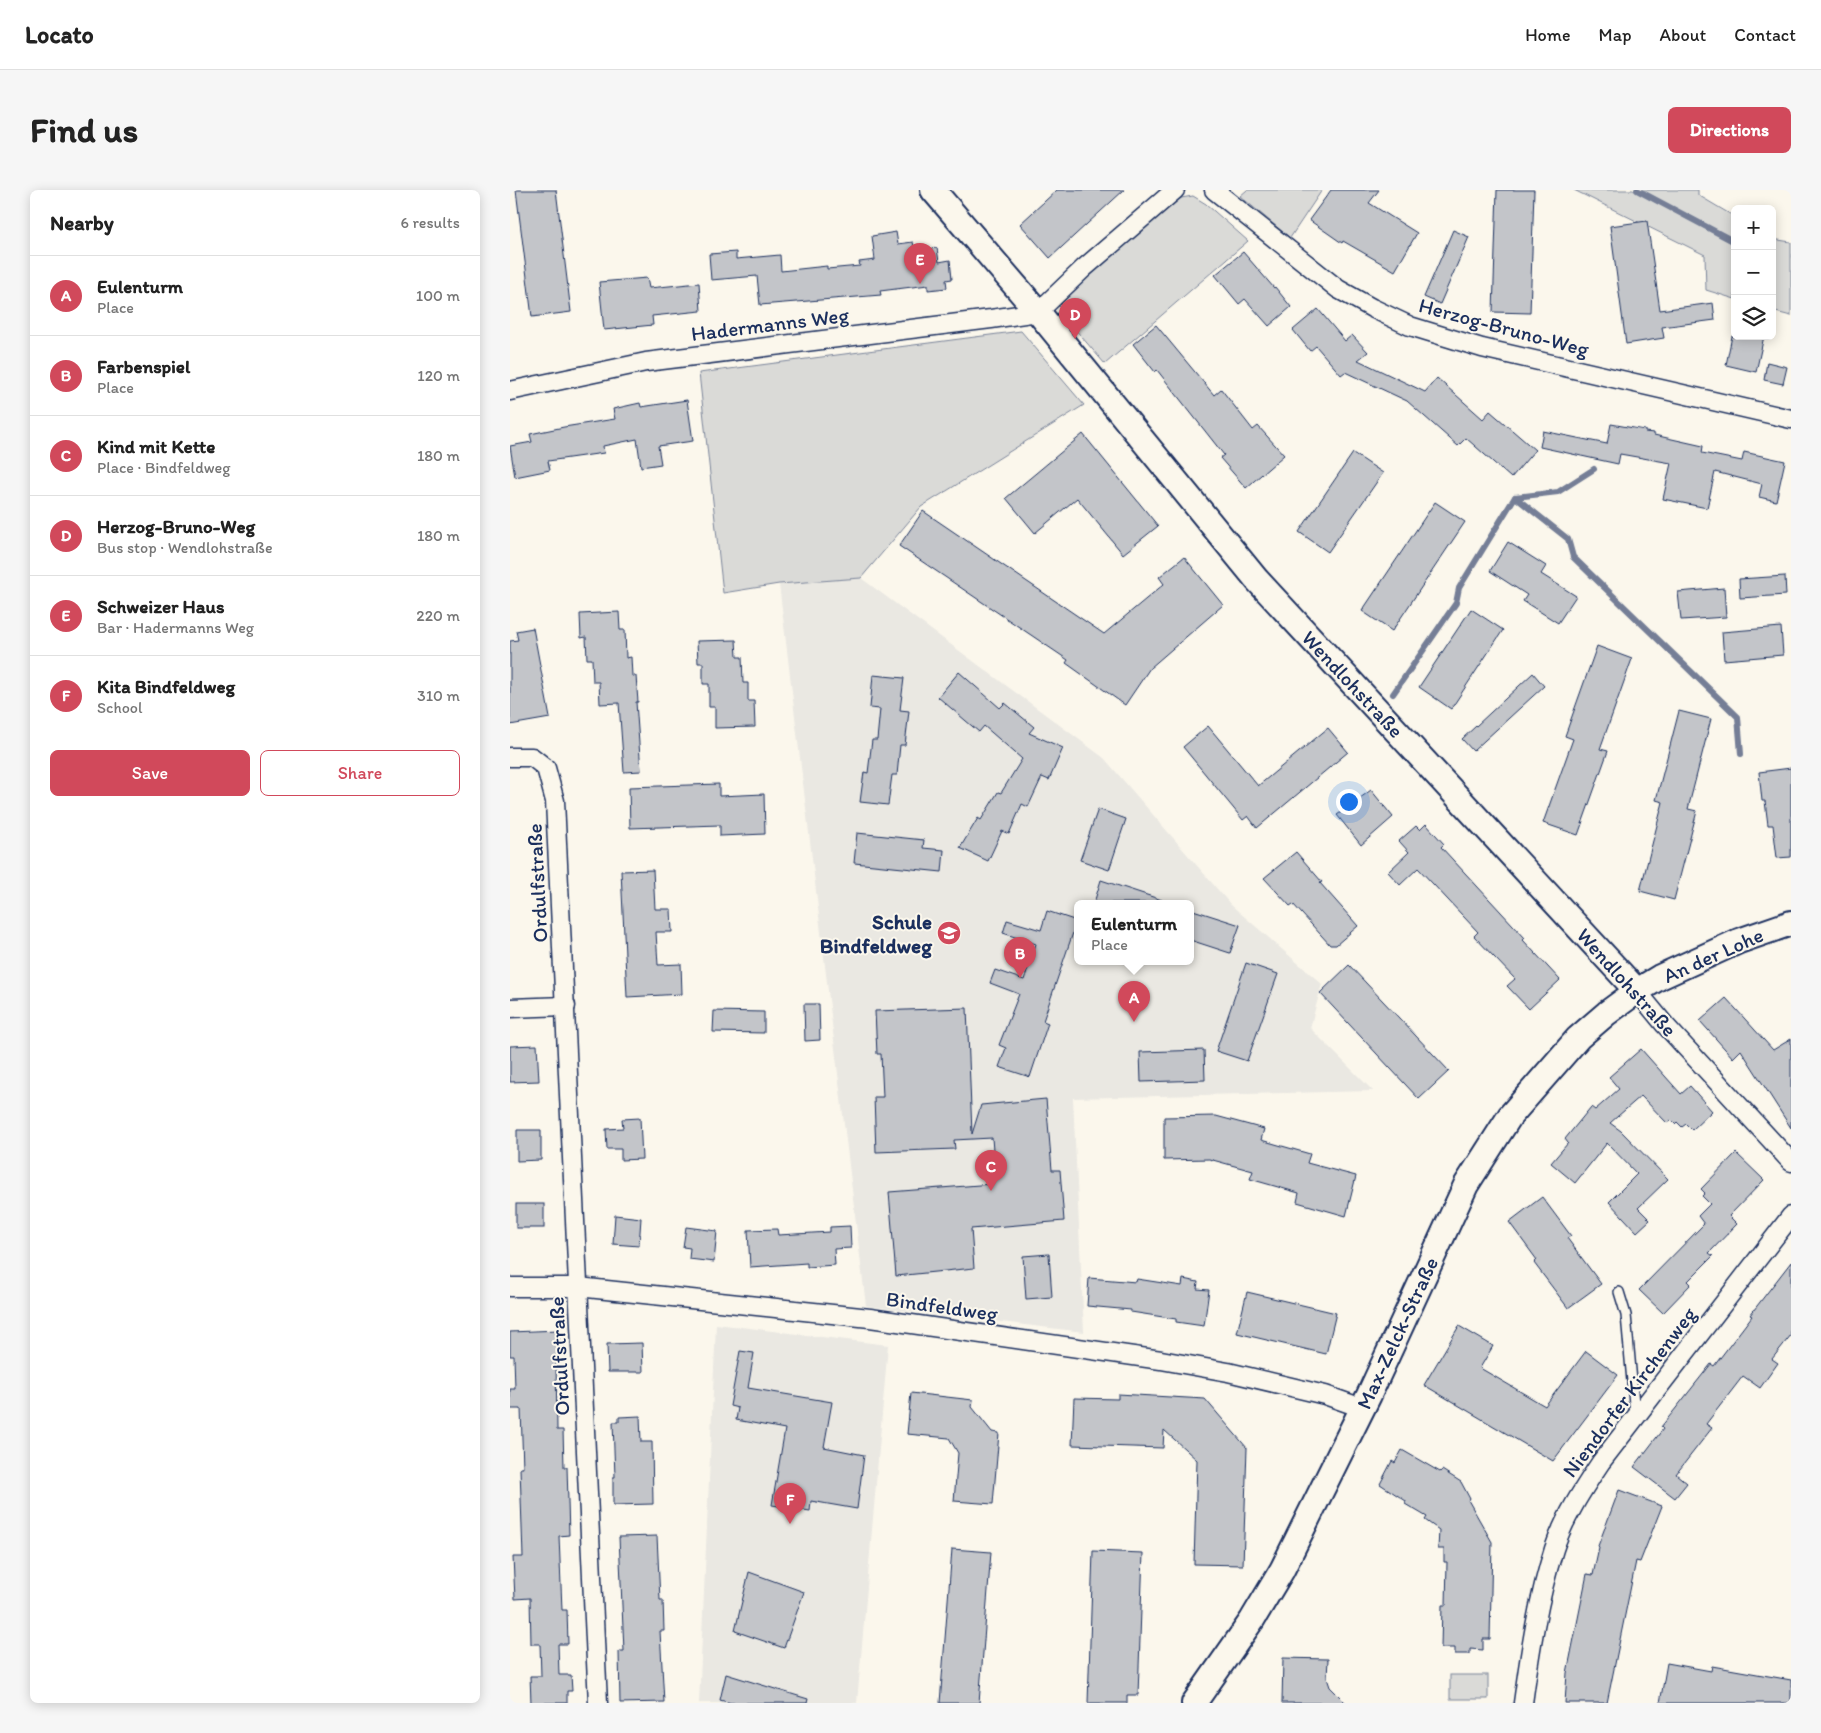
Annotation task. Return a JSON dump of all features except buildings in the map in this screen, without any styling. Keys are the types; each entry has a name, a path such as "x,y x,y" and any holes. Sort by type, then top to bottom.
{"street":[{"name":"Wendlohstraße","path":"933,190 1038,312 1257,580 1637,991 1665,1025 1791,1162"},
{"path":"1038,312 1084,268 1174,190"},
{"name":"Herzog-Bruno-Weg","path":"1214,190 1338,289 1410,326 1482,348 1791,419"},
{"name":"Hadermanns Weg","path":"510,390 646,362 1038,312"},
{"name":"Ordulfstraße","path":"510,757 532,757 546,768 556,801 598,1703"},
{"name":"An der Lohe","path":"1637,991 1660,977 1739,941 1791,923"},
{"name":"Max-Zelck-Straße","path":"1194,1703 1252,1620 1282,1570 1362,1408 1466,1186 1510,1116 1578,1038 1637,991"},
{"path":"510,1008 566,1006"},
{"name":"Niendorfer Kirchenweg","path":"1523,1703 1542,1595 1554,1548 1586,1484 1791,1216"},
{"name":"Bindfeldweg","path":"510,1287 578,1287 870,1318 1161,1360 1245,1376 1325,1395 1362,1408"}],"lane":[{"path":"1619,1292 1626,1315 1635,1418"}],"shaded area":[{"path":"1247,190 1322,190 1290,238 1240,196"},
{"path":"1574,190 1698,190 1698,195 1731,215 1731,298 1706,290 1705,255"},
{"path":"1193,196 1206,204 1248,241 1105,364 1062,314 1062,304 1074,288 1175,199"},
{"path":"1776,240 1791,242 1791,316 1776,312"},
{"path":"1021,331 1084,405 921,507 861,578 779,584 723,593 699,373"},
{"name":"Schule Bindfeldweg","path":"861,578 1104,758 1231,905 1322,984 1310,1028 1373,1091 1073,1098 1084,1332 866,1306 779,584"},
{"path":"716,1324 888,1345 857,1703 699,1703"},
{"path":"1450,1675 1488,1675 1488,1699 1450,1699"}],"waterway":[{"path":"1637,190 1731,240"},
{"path":"1393,694 1456,603 1459,588 1515,497 1558,492 1594,469"},
{"path":"1515,497 1568,539 1573,557 1738,717 1741,754"}],"place":[{"name":"Schweizer Haus","path":"920,284"},
{"name":"Herzog-Bruno-Weg","path":"1075,339"},
{"name":"Schule Bindfeldweg","path":"949,933"},
{"name":"Farbenspiel","path":"1020,978"},
{"name":"Eulenturm","path":"1134,1022"},
{"name":"Kind mit Kette","path":"991,1191"},
{"name":"Kita Bindfeldweg","path":"790,1524"}]}
